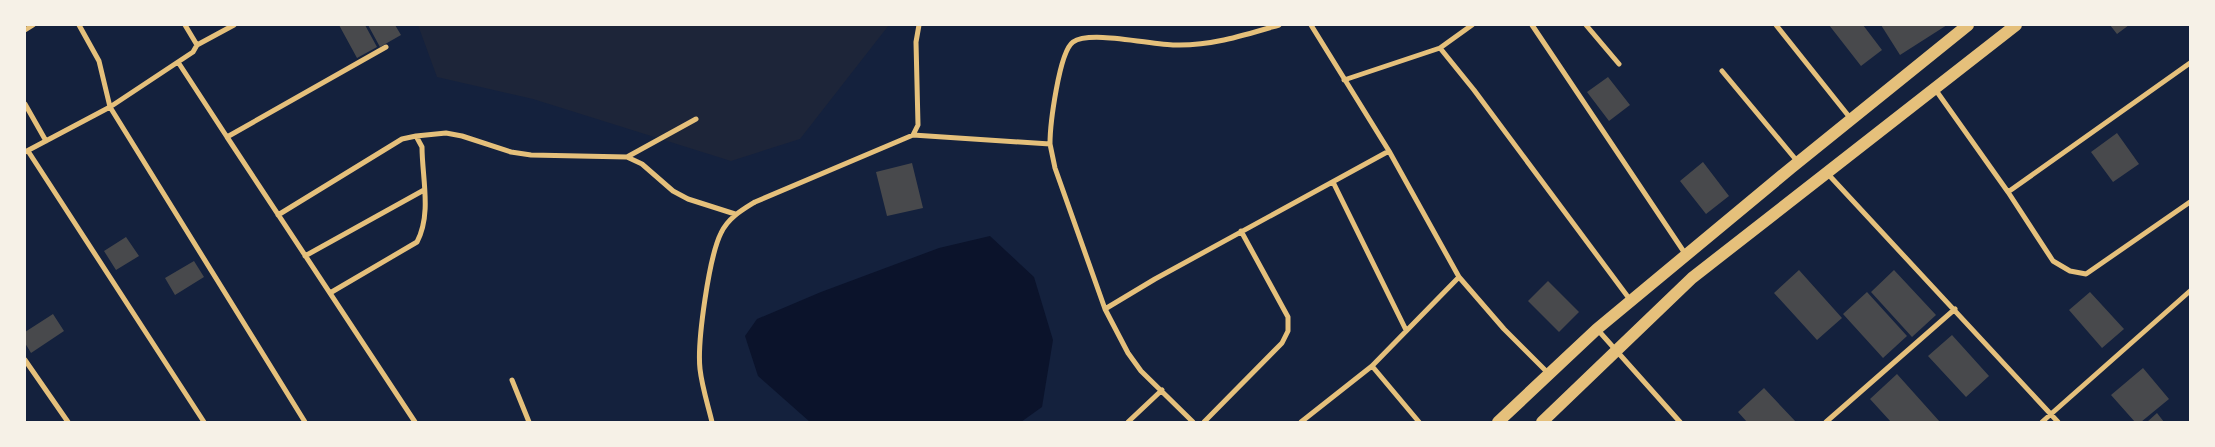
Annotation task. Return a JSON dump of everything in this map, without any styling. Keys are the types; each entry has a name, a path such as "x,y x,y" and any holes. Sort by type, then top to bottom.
{"main road":[{"path":"1498,422 1597,329 1968,25"},
{"path":"1542,422 1692,278 2013,26"}],"street":[{"path":"25,30 33,25"},
{"path":"79,25 99,61 110,107 305,422"},
{"path":"185,25 197,45"},
{"path":"204,422 26,151 110,107 193,52 197,45 234,25"},
{"path":"913,135 918,126 916,42 919,25"},
{"path":"1193,422 1141,371 1128,353 1105,309 1055,168 1050,144 1051,118 1066,52 1075,41 1090,37 1175,45 1213,43 1279,25"},
{"path":"1311,25 1388,151 1459,277 1504,329 1549,375"},
{"path":"1344,80 1440,48 1472,25"},
{"path":"1532,25 1686,255"},
{"path":"1586,25 1619,64"},
{"path":"1776,25 1852,120"},
{"path":"227,137 386,47"},
{"path":"1440,48 1474,90 1631,301"},
{"path":"178,62 415,422"},
{"path":"2008,192 2190,63"},
{"path":"1722,71 1798,163"},
{"path":"1934,88 2008,192 2053,261 2070,272 2086,274 2190,202"},
{"path":"25,104 46,141"},
{"path":"627,157 696,119"},
{"path":"278,215 402,140 416,136 446,133 462,136 511,152 531,155 627,157 642,164 673,191 688,199 735,214"},
{"path":"712,422 700,369 702,328 711,265 721,232 735,214 755,202 913,135 1050,144"},
{"path":"330,293 417,242 422,232 425,217 422,146 416,136"},
{"path":"1105,309 1241,231 1388,151"},
{"path":"1826,173 1955,309 2058,422"},
{"path":"1333,182 1406,330"},
{"path":"305,256 424,190"},
{"path":"1204,422 1282,343 1288,331 1288,317 1241,231"},
{"path":"1300,422 1372,366 1459,277"},
{"path":"2042,422 2190,290"},
{"path":"1826,422 1955,309"},
{"path":"1597,329 1680,422"},
{"path":"25,360 68,422"},
{"path":"1372,366 1419,422"},
{"path":"512,380 529,422"},
{"path":"1128,422 1162,390"}],"shaded area":[{"path":"418,25 889,25 800,139 731,161 533,99 437,77"},
{"path":"990,236 1034,277 1053,340 1042,407 1021,422 810,422 758,376 745,336 757,319 821,292 939,248"}],"building":[{"path":"339,25 365,25 377,47 357,58"},
{"path":"368,25 395,25 401,35 380,47"},
{"path":"1829,25 1863,25 1882,50 1861,66"},
{"path":"1881,25 1947,25 1900,55"},
{"path":"2110,25 2129,25 2117,34"},
{"path":"1608,77 1630,105 1609,121 1587,92"},
{"path":"2117,133 2139,164 2113,182 2091,152"},
{"path":"1703,162 1729,196 1706,214 1680,181"},
{"path":"912,163 923,208 887,216 876,172"},
{"path":"126,237 139,256 116,270 104,251"},
{"path":"194,261 204,277 175,295 165,278"},
{"path":"1799,270 1842,318 1817,340 1774,293"},
{"path":"1894,270 1936,315 1912,337 1871,292"},
{"path":"1548,281 1579,312 1559,332 1528,301"},
{"path":"1867,292 1907,336 1883,358 1843,314"},
{"path":"2090,292 2124,329 2102,348 2069,310"},
{"path":"53,314 64,331 31,353 25,343 25,332"},
{"path":"1952,335 1989,376 1966,397 1928,356"},
{"path":"2143,368 2169,399 2141,422 2135,422 2111,395"},
{"path":"1897,374 1940,422 1891,422 1870,399"},
{"path":"1764,388 1796,422 1747,422 1738,412"},
{"path":"2157,413 2164,422 2147,422"}]}
